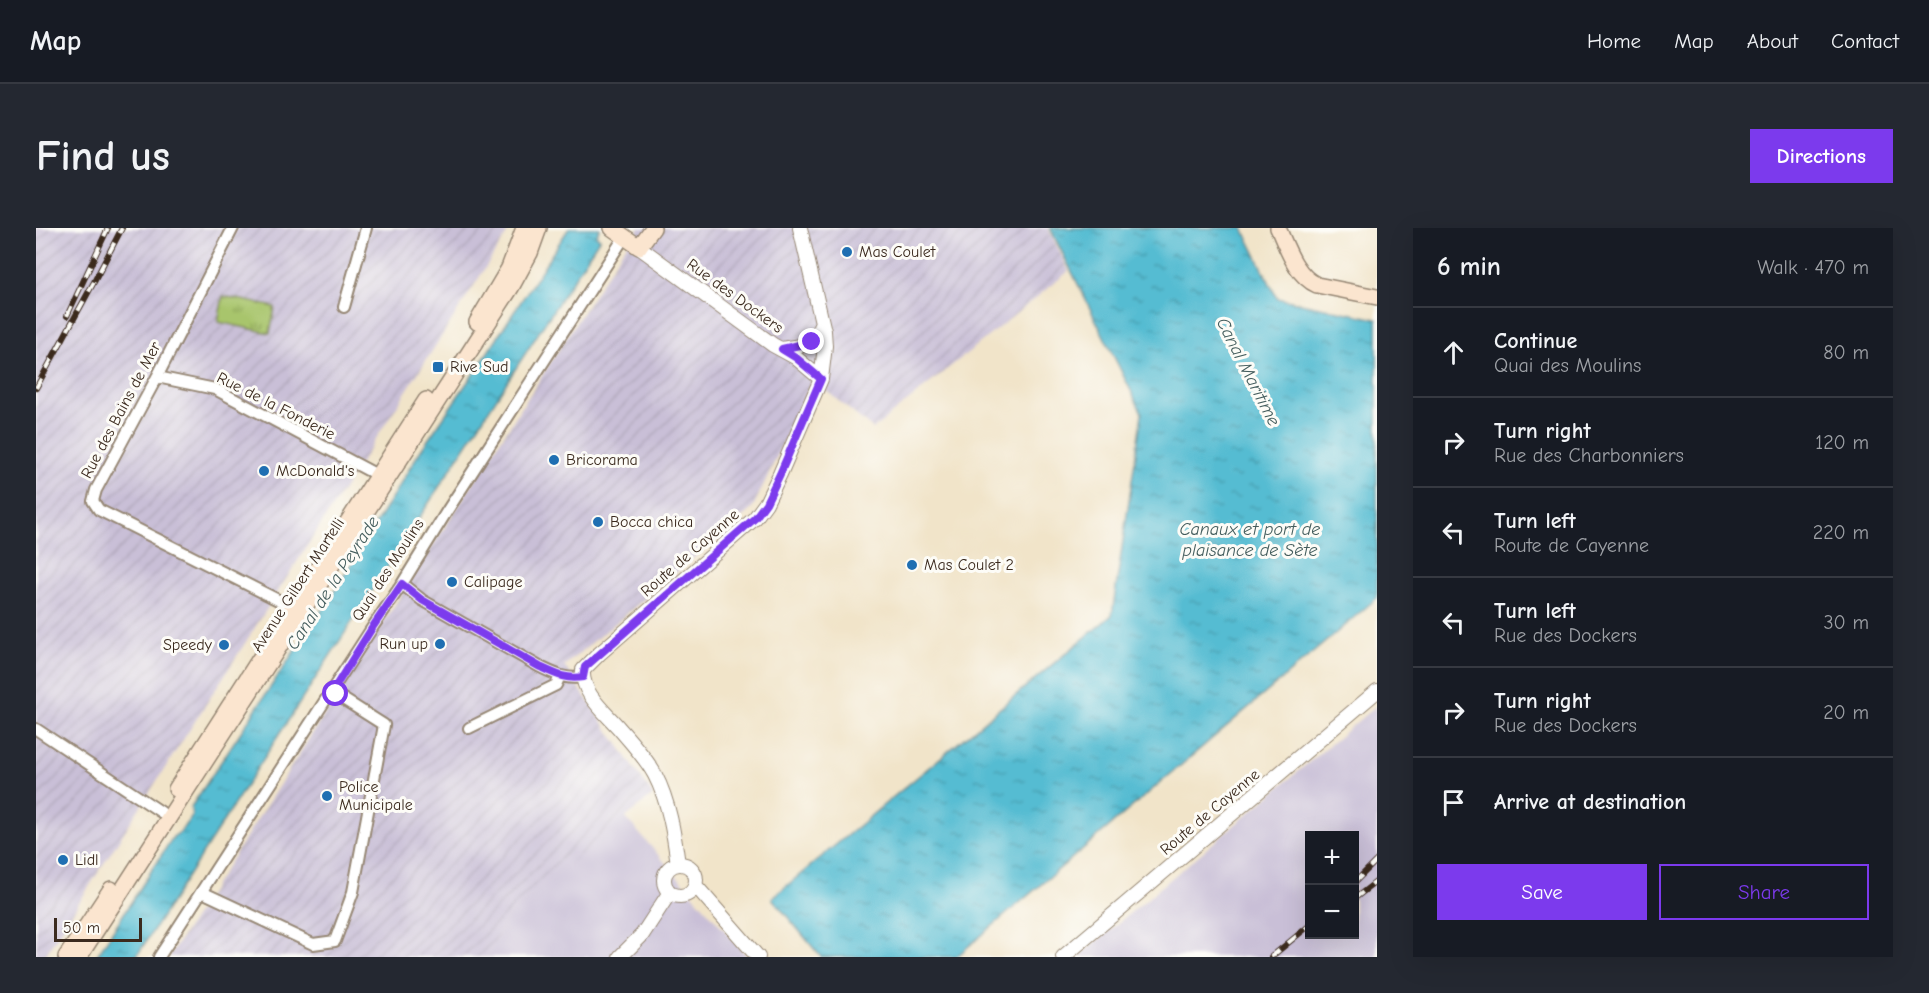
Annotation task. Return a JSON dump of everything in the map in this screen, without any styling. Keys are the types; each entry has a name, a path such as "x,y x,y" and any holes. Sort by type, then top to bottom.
{"main road":[{"name":"Avenue Gilbert Martelli","path":"66,957 501,282 516,253 524,228"},
{"name":"Avenue Gilbert Martelli","path":"79,957 512,285 530,253 539,228"},
{"path":"639,247 653,228"},
{"path":"1278,228 1302,274 1312,283 1377,297"},
{"name":"Quai des Moulins","path":"619,232 639,247"}],"street":[{"name":"Rue des Bains de Mer","path":"233,228 96,490 93,501 99,510 292,607"},
{"path":"344,307 366,228"},
{"name":"Route de Cayenne","path":"583,677 585,667 598,654 755,518 766,503 821,379 825,346 822,322 800,228"},
{"name":"Quai des Moulins","path":"159,957 402,584 619,232"},
{"name":"Rue des Dockers","path":"639,247 773,345 795,357 821,379"},
{"name":"Rue des Dockers","path":"782,349 812,342 817,338 822,322"},
{"name":"Rue de la Fonderie","path":"157,377 215,389 377,475"},
{"path":"402,584 422,600 540,667 572,679 583,677 595,701 627,737 655,774 664,797 674,836 678,864"},
{"path":"469,728 556,685 560,676"},
{"name":"Route de Cayenne","path":"1064,957 1377,691"},
{"path":"202,892 313,944 335,941 353,892 384,724 332,692"},
{"path":"36,729 161,812"},
{"path":"695,885 687,894 681,896 670,892 664,882 665,875 672,866 678,864 690,867 694,873 695,885 758,957"},
{"path":"620,957 642,935 670,892"}],"shaded area":[{"path":"36,228 509,228 44,957 36,957"},
{"path":"639,228 1048,228 1069,271 873,429 813,380 752,509 564,666 653,795 509,914 487,957 169,957 622,251"},
{"path":"1377,705 1377,957 1078,957"},
{"path":"625,817 748,957 487,957 509,914"}],"green space":[{"path":"223,296 275,307 270,333 218,322"}],"water":[{"path":"569,228 600,228 596,236 600,238 136,957 96,957 173,837 180,832 192,816 191,807 337,587 419,453"},
{"name":"Canaux et port de plaisance de Sète","path":"1050,228 1243,228 1277,298 1377,319 1377,598 956,957 821,957 772,898 1112,615 1142,413"}],"railway":[{"path":"67,316 108,228"},
{"path":"36,388 122,228"},
{"path":"1359,878 1377,860"},
{"path":"1359,895 1377,881"},
{"path":"1271,957 1305,929"}],"place":[{"name":"Mas Coulet","path":"847,252"},
{"name":"Rive Sud","path":"438,367"},
{"name":"Bricorama","path":"554,460"},
{"name":"McDonald's","path":"264,471"},
{"name":"Bocca chica","path":"598,522"},
{"name":"Mas Coulet 2","path":"912,565"},
{"name":"Calipage","path":"452,582"},
{"name":"Run up","path":"440,644"},
{"name":"Speedy","path":"224,645"},
{"name":"Police Municipale","path":"327,796"},
{"name":"Lidl","path":"63,860"}],"route":[{"path":"336,694 332,692 402,584 422,600 540,667 572,679 583,677 585,667 598,654 742,531 766,503 821,379 782,349 812,342"}],"water label":[{"name":"Canal Maritime","path":"1248,372"},
{"name":"Canal de la Peyrade","path":"333,583"}]}
